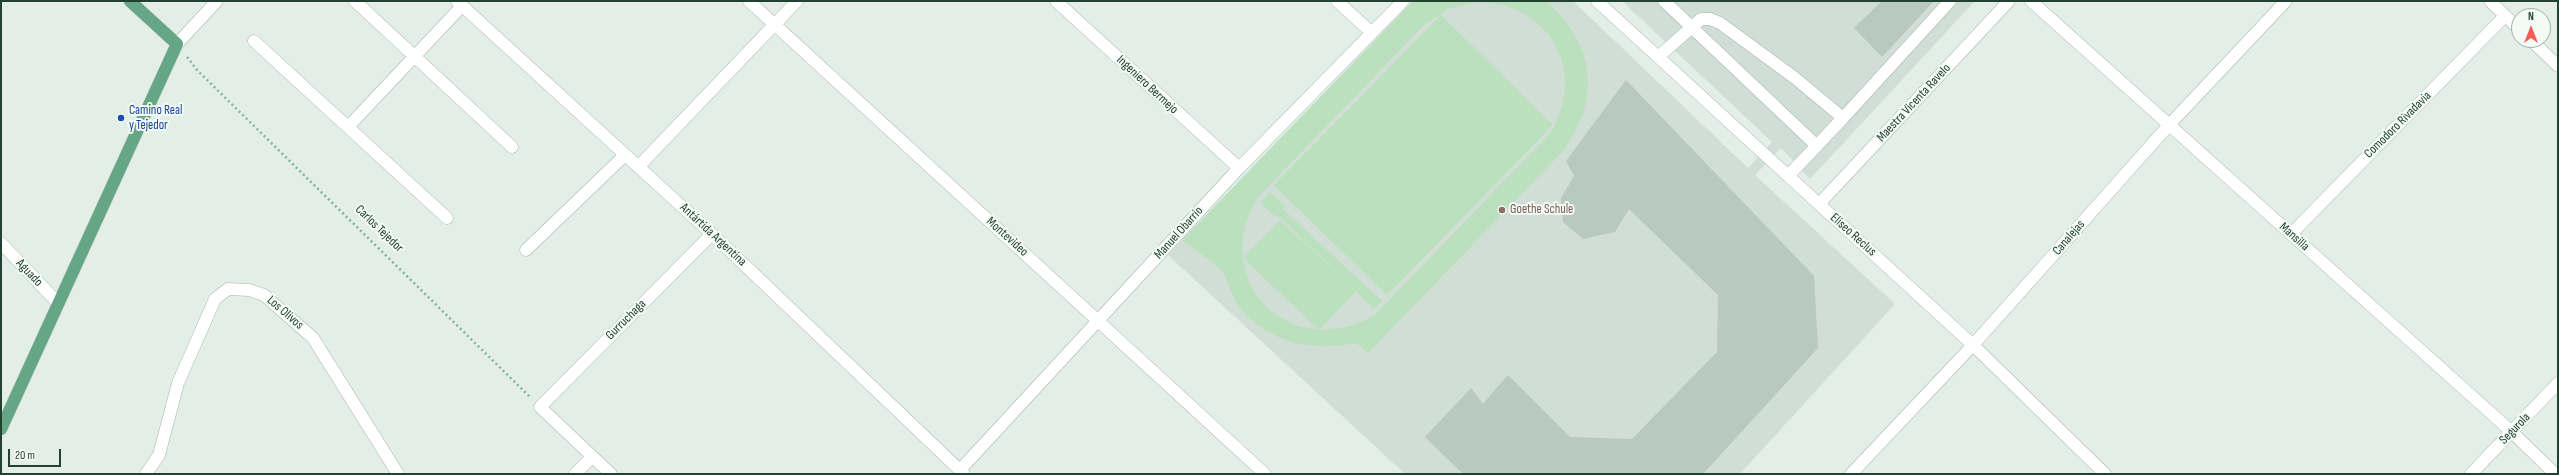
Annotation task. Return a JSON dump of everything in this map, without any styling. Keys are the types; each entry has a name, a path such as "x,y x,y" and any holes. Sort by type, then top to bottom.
{"main road":[{"path":"1,429 57,302 177,44 130,1"}],"street":[{"path":"177,44 216,1"},
{"path":"355,1 512,147"},
{"name":"Montevideo","path":"749,1 1265,474"},
{"path":"638,167 797,1"},
{"name":"Ingeniero Bermejo","path":"1056,1 1238,168"},
{"path":"1337,1 1372,33"},
{"name":"Manuel Obarrio","path":"962,472 1238,168 1403,1"},
{"path":"1664,1 1817,146"},
{"path":"1788,176 1950,1"},
{"name":"Maestra Vicenta Ravelo","path":"1819,204 2009,1"},
{"name":"Mansilla","path":"2031,1 2512,432 2555,474"},
{"name":"Canalejas","path":"1851,474 1973,346 2169,124 2286,1"},
{"path":"2490,1 2511,22"},
{"path":"348,128 414,56 459,3"},
{"name":"Antártida Argentina","path":"459,3 712,234 962,472"},
{"name":"Eliseo Reclus","path":"1605,3 1658,57 1973,346 2105,474"},
{"name":"Comodoro Rivadavia","path":"2290,234 2505,16"},
{"path":"1658,57 1701,19 1710,19 1720,23 1795,78 1843,118"},
{"path":"254,41 447,218"},
{"path":"2539,48 2558,66"},
{"path":"526,250 625,155"},
{"name":"Gurruchaga","path":"540,407 712,234"},
{"name":"Aguado","path":"1,243 57,302"},
{"name":"Los Olivos","path":"146,474 159,455 178,383 215,299 228,289 249,290 264,295 313,338 398,474"},
{"name":"Segurola","path":"2471,474 2558,383"},
{"path":"540,407 610,474"},
{"path":"575,474 592,457"}],"path":[{"name":"Carlos Tejedor","path":"177,44 197,70 540,407"}],"shaded area":[{"name":"Goethe Schule","path":"1413,1 1573,1 1748,168 1772,142 1624,3 1626,1 1975,1 1810,179 1781,148 1755,175 1895,304 1740,474 1405,474 1168,255"}],"green space":[{"path":"1413,1 1546,1 1575,35 1583,53 1587,72 1587,91 1584,110 1576,130 1564,150 1368,353 1356,343 1339,346 1307,345 1291,342 1262,328 1238,305 1221,270 1182,240","holes":["1478,2 1503,6 1524,14 1542,27 1555,44 1563,63 1565,85 1562,107 1552,131 1376,314 1345,327 1316,329 1289,322 1267,307 1251,286 1243,259 1244,229 1257,198 1423,26 1448,9"]},
{"path":"1441,15 1553,125 1387,295 1274,185"},
{"path":"1270,192 1285,206 1283,209 1382,301 1374,309 1278,215 1276,217 1261,203"},
{"path":"1280,220 1356,291 1319,330 1243,258"}],"building":[{"path":"1882,1 1934,1 1882,57 1854,28"},
{"path":"1626,80 1814,276 1818,348 1703,474 1463,474 1425,437 1471,388 1483,404 1508,375 1570,437 1632,439 1717,352 1718,295 1629,209 1615,232 1583,239 1563,222 1561,198 1574,176 1566,161"}],"place":[{"name":"Camino Real y Tejedor","path":"121,118"},
{"name":"Goethe Schule","path":"1502,210"}]}
